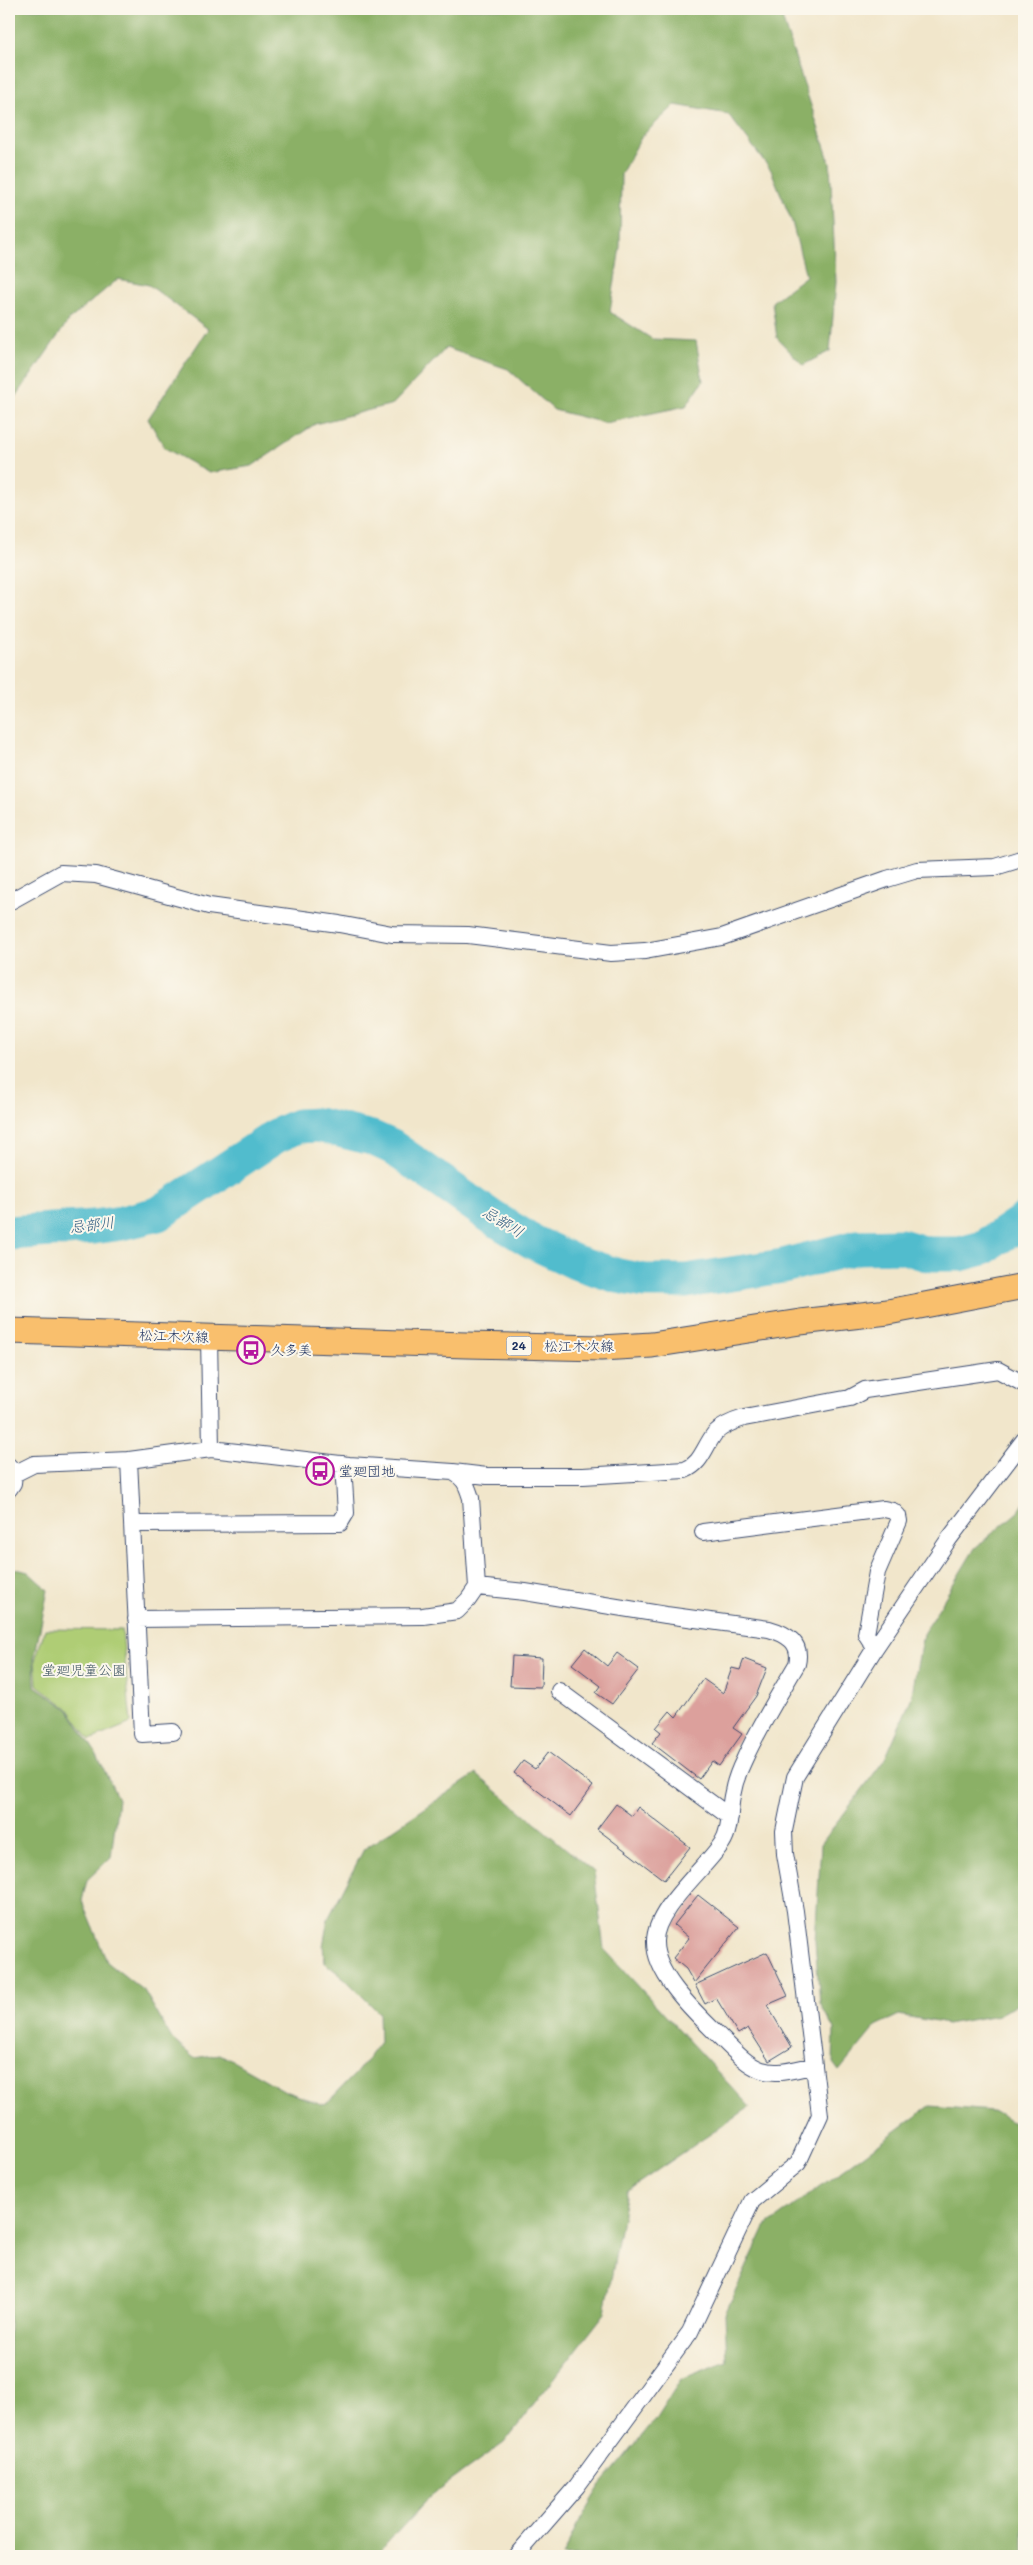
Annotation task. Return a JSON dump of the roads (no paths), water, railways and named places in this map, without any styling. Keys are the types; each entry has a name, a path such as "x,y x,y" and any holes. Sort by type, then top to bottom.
{"main road":[{"name":"松江木次線","path":"9,1331 591,1347 652,1345 800,1322 888,1312 1024,1286"}],"street":[{"path":"9,902 61,873 96,875 209,906 339,924 392,934 468,934 611,953 645,951 722,937 842,894 917,870 995,867 1024,858"},
{"path":"209,1337 211,1450"},
{"path":"10,1476 34,1464 130,1460 211,1450 343,1464 487,1476 583,1476 685,1470 695,1466 716,1433 728,1423 744,1418 850,1398 865,1390 998,1370 1024,1384"},
{"path":"516,2556 577,2486 690,2332 752,2201 798,2163 820,2115 795,1911 785,1854 784,1831 795,1777 875,1648 948,1538 1024,1440"},
{"path":"130,1460 142,1734 173,1732"},
{"path":"132,1524 340,1523 346,1513 343,1464"},
{"path":"136,1619 439,1615 457,1610 478,1587 471,1498 462,1476 453,1472"},
{"path":"703,1532 884,1509 893,1511 898,1516 899,1521 877,1572 866,1634 875,1648"},
{"path":"478,1587 525,1592 666,1615 769,1629 783,1633 798,1648 797,1664 743,1760 732,1795 730,1817 722,1843 666,1911 657,1927 654,1941 656,1955 664,1972 680,1995 738,2055 756,2069 773,2074 814,2065"},
{"path":"559,1692 730,1817"}],"waterway":[{"name":"忌部川","path":"9,1233 94,1227 122,1223 158,1214 276,1136 298,1126 318,1125 372,1138 392,1147 493,1218 535,1243 575,1262 618,1276 645,1281 686,1281 783,1266 857,1247 901,1246 927,1254 960,1254 983,1248 1024,1220"}],"place":[{"name":"久多美","path":"251,1350"},
{"name":"堂廻団地","path":"320,1471"}],"park label":[{"name":"堂廻児童公園","path":"84,1670"}]}
